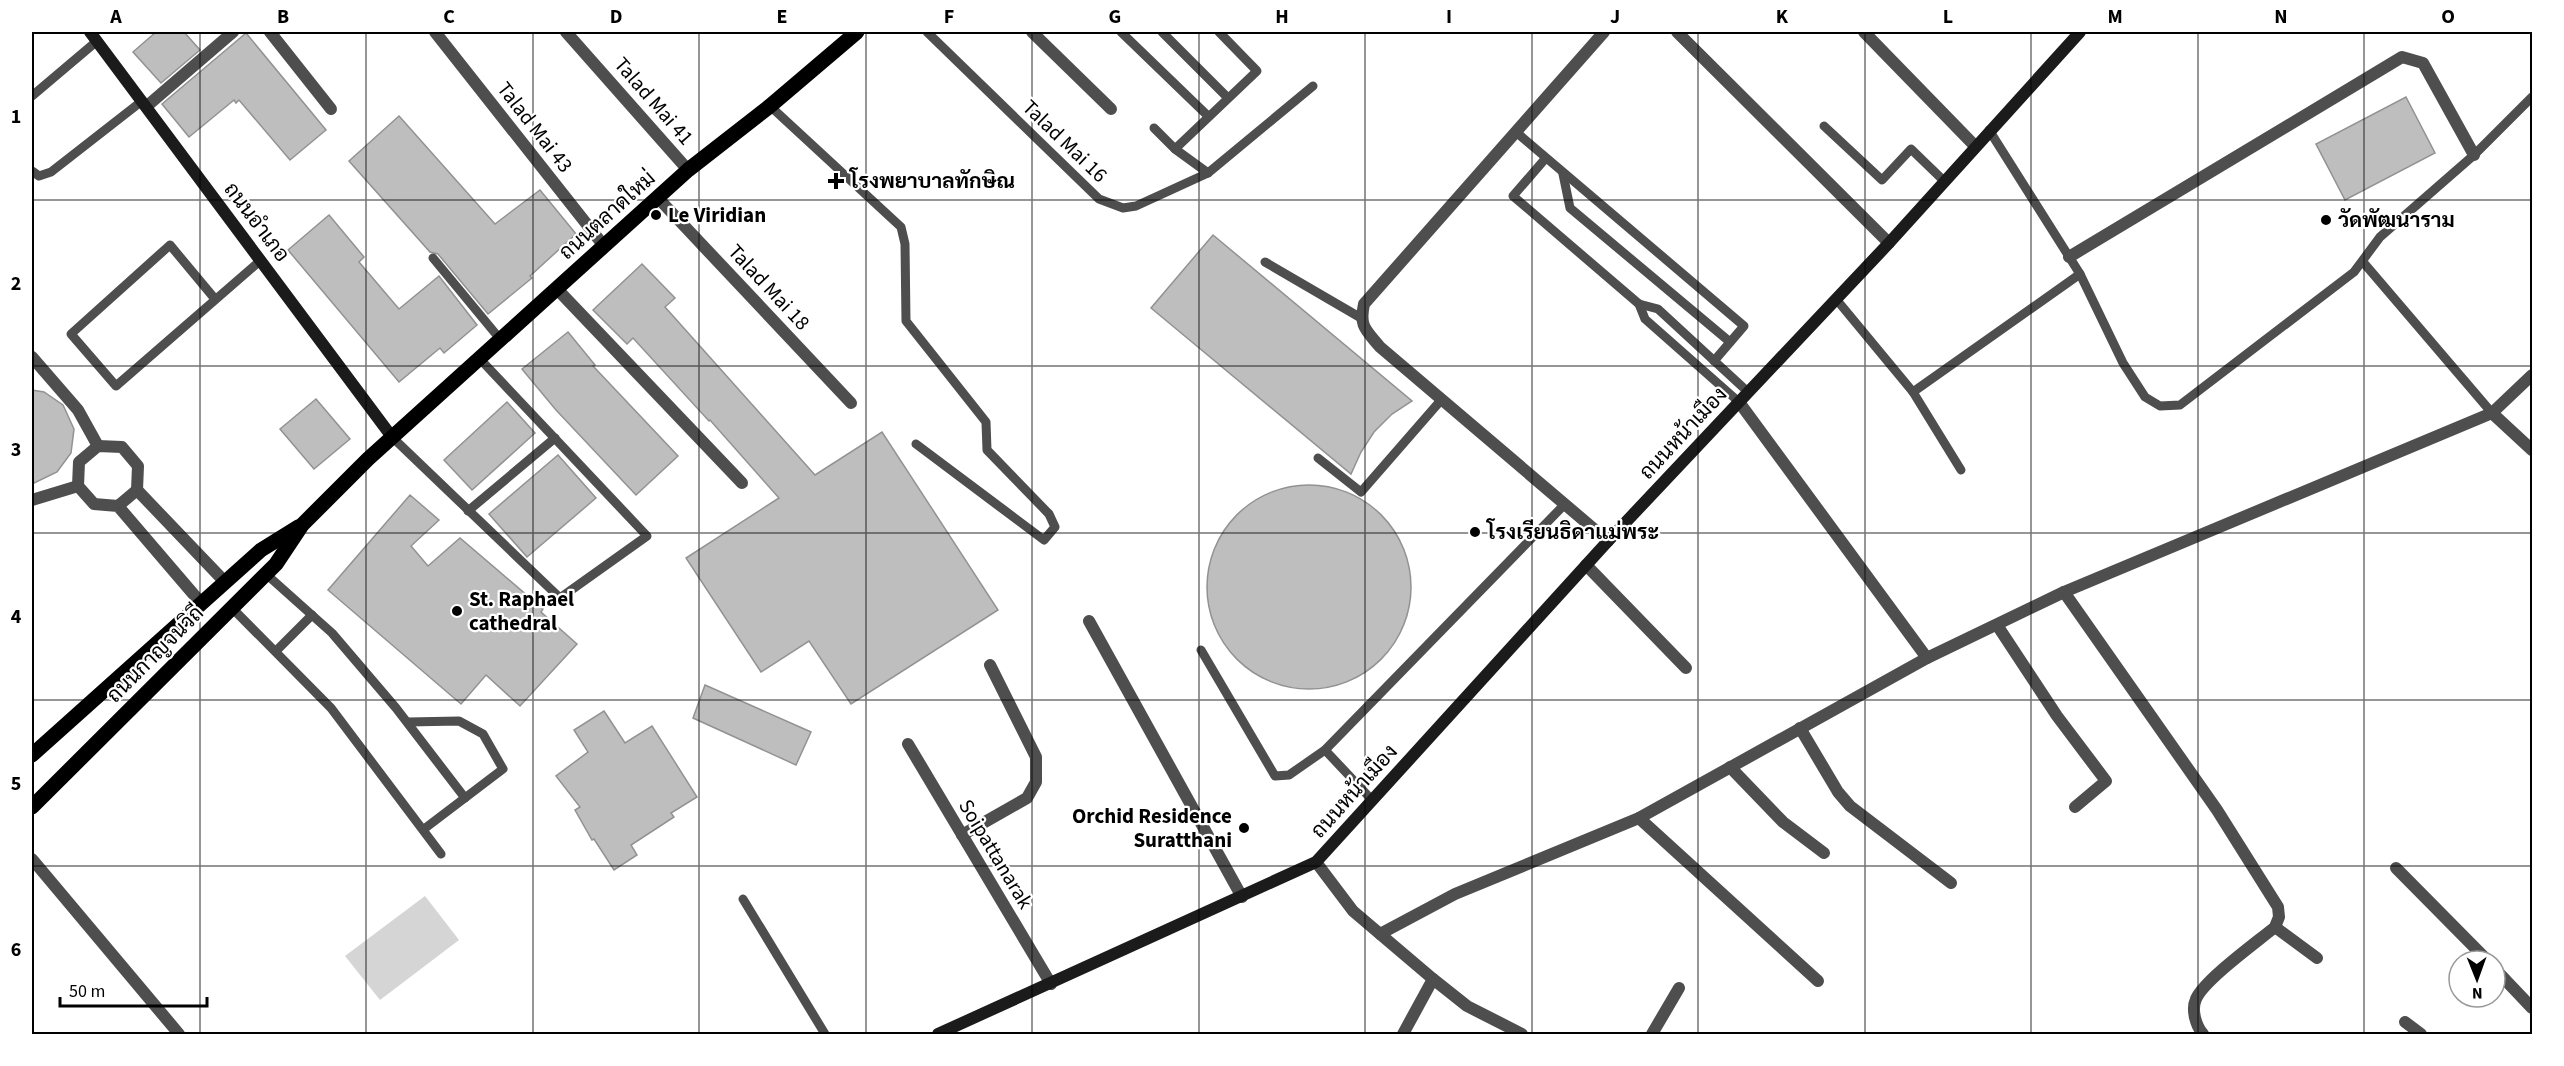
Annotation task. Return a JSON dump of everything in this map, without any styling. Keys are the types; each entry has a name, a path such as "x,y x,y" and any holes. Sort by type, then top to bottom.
{"main road":[{"name":"ถนนตลาดใหม่","path":"392,437 688,170 770,106 857,32"},
{"name":"ถนนกาญจนวิถี","path":"32,807 276,564 302,525 392,437"},
{"name":"ถนนกาญจนวิถี","path":"32,754 261,550 302,525"}],"street":[{"path":"145,104 233,32"},
{"path":"270,32 331,109"},
{"name":"Talad Mai 43","path":"435,32 604,246"},
{"name":"Talad Mai 41","path":"566,32 688,170"},
{"path":"1032,32 1112,109"},
{"path":"1604,32 1364,304 1361,318 1366,330 1380,347 1608,541"},
{"path":"1677,32 1889,243"},
{"path":"1864,32 1976,146"},
{"name":"ถนนหน้าเมือง","path":"1316,862 1608,541 1889,243 1943,180 2080,32"},
{"name":"ถนนอำเภอ","path":"94,36 392,437"},
{"path":"2069,257 2402,57 2423,63 2474,155"},
{"name":"Talad Mai 18","path":"658,198 851,403"},
{"path":"557,289 742,483"},
{"path":"32,357 78,410 98,446"},
{"path":"1380,934 1455,894 1640,818 1927,658 2064,592 2492,413 2532,375"},
{"path":"1739,402 1927,658"},
{"path":"2492,413 2532,450"},
{"path":"118,506 136,490 138,466 122,447 98,446 79,462 78,486 94,504 118,506 201,603"},
{"path":"32,500 78,486"},
{"path":"136,490 225,582"},
{"path":"1586,565 1686,668"},
{"path":"2064,592 2217,810 2278,907 2279,916 2275,927 2220,973 2196,999 2194,1013 2197,1028 2203,1035"},
{"path":"1089,621 1242,897"},
{"path":"1997,625 2057,716 2106,781 2075,807"},
{"path":"962,835 1027,798 1036,782 1036,757 990,665"},
{"path":"1800,728 1838,792 1850,806 1951,884"},
{"name":"Soipattanarak","path":"908,744 1051,984"},
{"path":"1730,767 1783,822 1824,854"},
{"path":"1640,818 1818,981"},
{"path":"32,859 178,1035"},
{"path":"938,1035 1316,862 1353,911 1432,979 1467,1006 1522,1035"},
{"path":"2396,868 2476,949"},
{"path":"2275,927 2317,958"},
{"path":"1403,1035 1432,979"},
{"path":"2507,982 2532,1008"},
{"path":"1652,1035 1679,988"},
{"path":"2405,1022 2421,1035"}],"lane":[{"name":"Talad Mai 16","path":"927,32 1099,199 1123,208 1136,206 1208,173 1313,86"},
{"path":"1121,32 1208,116"},
{"path":"1162,32 1228,98"},
{"path":"1175,149 1257,71 1219,32"},
{"path":"32,96 94,36"},
{"path":"1989,130 2080,274 2123,363 2145,397 2160,406 2180,405 2354,273 2380,237 2474,155 2532,97"},
{"path":"32,171 39,176 51,172 145,104"},
{"path":"770,106 901,226 905,244 906,321 986,422 987,450 1049,514 1055,527 1044,540 916,444"},
{"path":"1824,126 1881,180 1911,149 1943,180"},
{"path":"1154,128 1175,149 1208,173"},
{"path":"1515,132 1744,326 1714,361"},
{"path":"1545,159 1513,196 1639,304 1658,309 1748,392"},
{"path":"1563,174 1570,208 1730,342"},
{"path":"215,299 170,245 71,334 116,386 261,260"},
{"path":"433,258 500,339"},
{"path":"1265,262 1361,318"},
{"path":"2363,262 2492,413"},
{"path":"1913,392 2080,274"},
{"path":"1836,299 1913,392 1961,470"},
{"path":"1639,304 1645,319 1739,402"},
{"path":"392,437 560,598 647,536 479,358"},
{"path":"1318,458 1361,492 1442,399"},
{"path":"468,511 555,438"},
{"path":"1201,650 1275,776 1289,775 1325,750 1565,504"},
{"path":"266,574 332,633 408,722 465,798"},
{"path":"232,608 331,708 441,854"},
{"path":"276,651 312,615"},
{"path":"408,722 459,721 483,734 503,769 424,829"},
{"path":"1325,750 1372,800"},
{"path":"743,899 825,1035"}],"shaded area":[{"path":"425,896 459,940 380,1000 345,956"}],"building":[{"path":"156,32 184,32 200,50 161,83 133,52"},
{"path":"246,33 326,130 290,160 239,100 236,103 234,100 189,137 162,104"},
{"path":"2406,97 2435,153 2345,200 2316,144"},
{"path":"399,116 495,224 540,190 576,234 530,276 532,278 488,314 438,254 430,252 349,161"},
{"path":"329,215 364,257 359,262 399,309 439,276 477,325 444,353 440,348 399,382 288,250"},
{"path":"1213,235 1412,401 1392,414 1374,432 1351,474 1151,308"},
{"path":"642,264 675,298 665,307 815,475 882,432 998,610 851,704 809,641 761,672 686,558 779,498 633,338 627,344 593,310"},
{"path":"568,332 595,365 593,366 678,456 636,495 556,410 522,369"},
{"path":"32,390 44,392 63,405 74,429 71,453 57,472 32,484"},
{"path":"316,399 350,439 314,469 280,429"},
{"path":"507,402 535,433 472,490 444,460"},
{"path":"558,455 596,498 527,557 489,514"},
{"path":"1309,485 1329,487 1357,497 1374,508 1388,522 1403,548 1409,567 1411,587 1409,607 1399,635 1388,652 1374,666 1348,681 1329,687 1309,689 1289,687 1261,677 1244,666 1230,652 1215,626 1209,607 1207,587 1209,567 1219,539 1230,522 1244,508 1270,493 1289,487"},
{"path":"410,495 439,520 411,546 428,566 460,538 543,609 541,612 577,644 520,706 486,675 461,704 328,590"},
{"path":"705,685 811,732 796,765 693,718"},
{"path":"604,711 625,743 652,726 697,797 671,813 674,817 631,845 637,855 614,870 594,839 592,840 575,810 580,807 556,776 588,752 574,730"}],"place":[{"name":"โรงพยาบาลทักษิณ","path":"836,181"},
{"name":"Le Viridian","path":"656,215"},
{"name":"วัดพัฒนาราม","path":"2326,220"},
{"name":"โรงเรียนธิดาแม่พระ","path":"1475,532"},
{"name":"St. Raphael cathedral","path":"457,611"},
{"name":"Orchid Residence Suratthani","path":"1244,828"}]}
